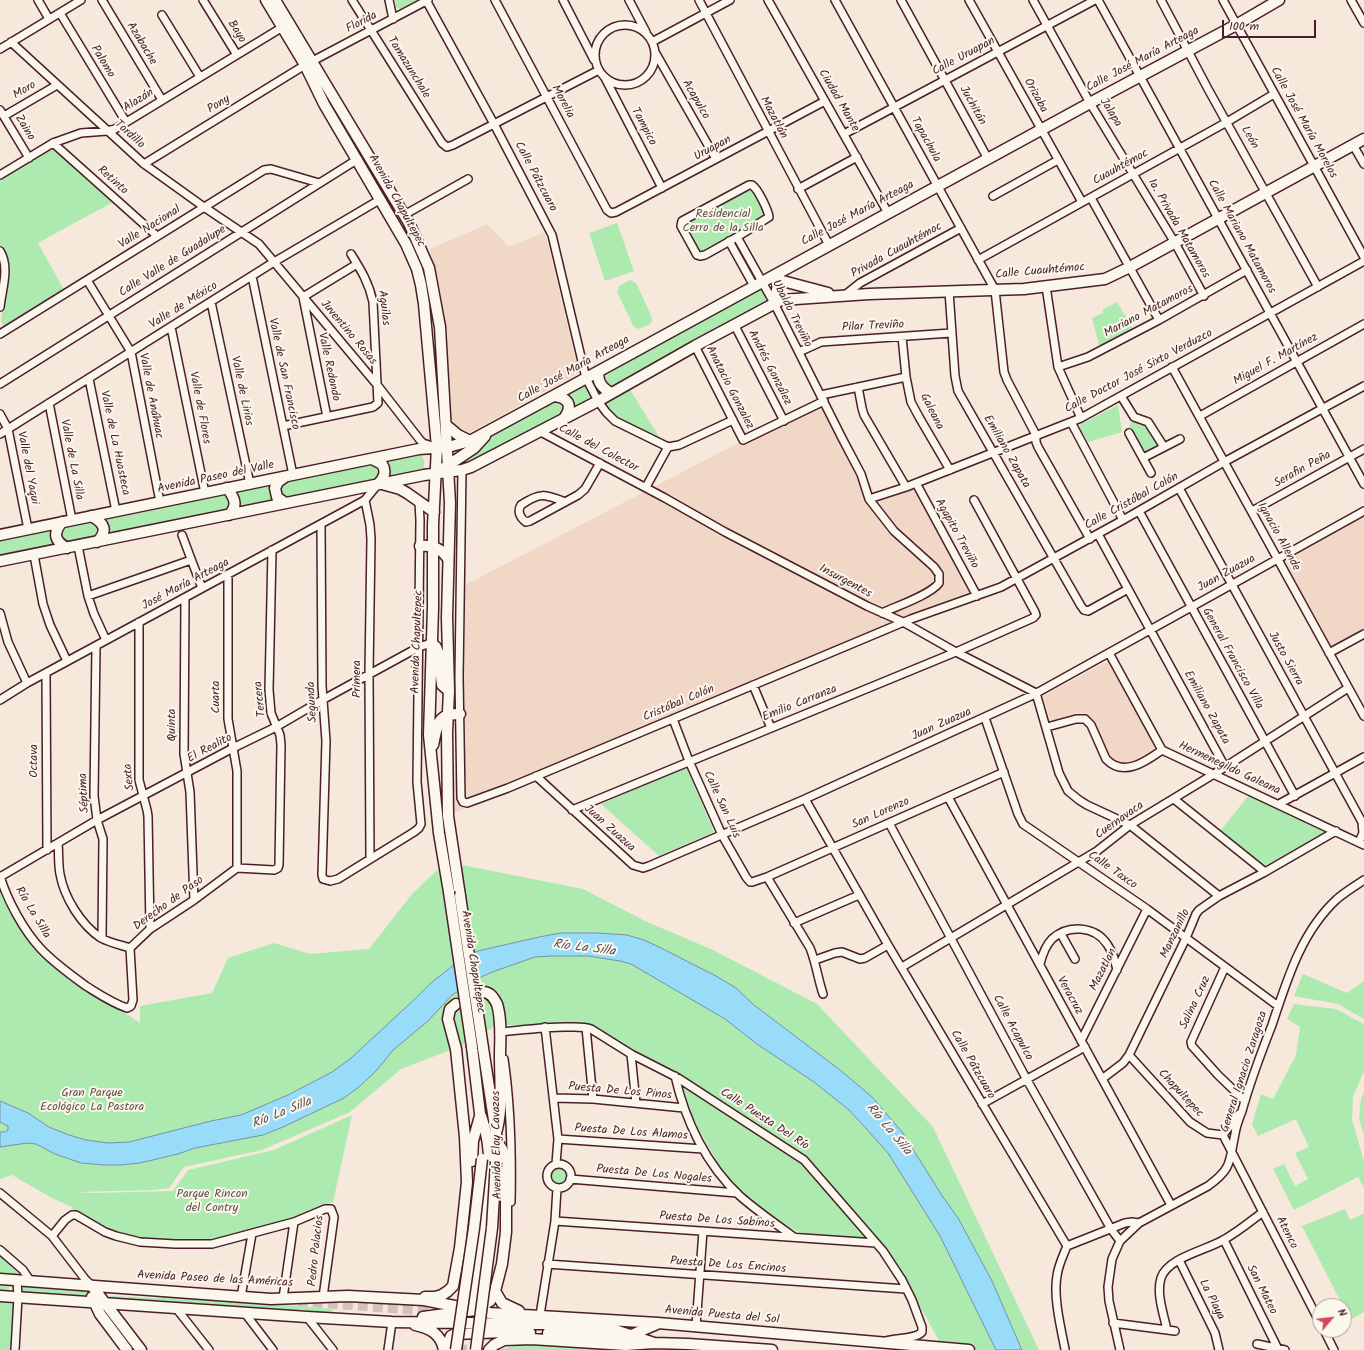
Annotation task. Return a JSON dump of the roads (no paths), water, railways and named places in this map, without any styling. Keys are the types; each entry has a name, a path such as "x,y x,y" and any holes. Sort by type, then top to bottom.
{"main road":[{"path":"266,0 286,25"},
{"path":"275,0 286,25 308,63"},
{"name":"Calle José María Arteaga","path":"437,447 448,447 488,432 758,284 776,278 829,245 1236,25 1279,0"},
{"name":"Avenida Chapultepec","path":"308,63 324,104 400,231 417,269 422,285 437,447 433,546 429,735 439,833 472,1046 481,1115 482,1158 474,1228 456,1350"},
{"name":"Avenida Chapultepec","path":"308,63 406,219 429,268 440,327 450,503 447,618 449,691 448,816 496,1136 492,1228 478,1314"},
{"name":"Calle Cuauhtémoc","path":"695,346 734,324 784,299 842,295 1024,289 1105,279 1175,243 1364,139"},
{"path":"381,199 395,214 406,219 400,231"},
{"path":"774,303 776,278 842,295"},
{"path":"424,304 429,307 434,326 440,327"},
{"path":"449,468 462,470 481,462 598,401 695,346"},
{"path":"600,371 599,380 605,390 611,393"},
{"path":"553,396 563,398 568,403 568,412 564,418"},
{"path":"446,425 458,435 470,440"},
{"path":"0,562 379,484 436,474 449,468 474,448 488,432"},
{"name":"Avenida Paseo del Valle","path":"0,535 419,449 437,447"},
{"path":"372,459 382,464 385,470 384,478 379,484"},
{"path":"285,503 277,497 275,488 278,482 289,476"},
{"path":"379,484 400,489 434,512"},
{"path":"227,488 233,496 235,504 234,510 228,515"},
{"path":"91,516 100,522 103,528 102,536 96,542"},
{"path":"67,521 56,531 56,537 60,545 67,548"},
{"path":"420,546 433,546 441,550 448,559"},
{"path":"431,643 436,647 438,652 442,685 449,691"},
{"path":"431,759 436,732 440,721 443,717 448,715 460,714"},
{"path":"478,1314 490,1301 495,1292 502,1264 506,1232 506,1162 496,1136 500,1116 500,1033 497,1006 490,994 484,992"},
{"path":"399,1299 406,1297 435,1297 448,1292 453,1286 460,1248 467,1177 465,1137 456,1049 448,1019 450,1009 456,1004"},
{"path":"467,1177 470,1172 473,1141 481,1115"},
{"path":"476,1350 478,1314 475,1291 487,1206 489,1169 487,1137 481,1115"},
{"name":"Avenida Paseo de las Américas","path":"0,1280 88,1284 271,1299 348,1296 424,1300 478,1314"},
{"path":"88,1284 93,1302 127,1350"},
{"path":"88,1284 141,1350"},
{"path":"495,1292 502,1303 526,1314"},
{"path":"0,1296 396,1322 419,1326 433,1331 440,1338 445,1350"},
{"path":"424,1300 430,1303 432,1307 429,1319"},
{"path":"396,1322 429,1319 454,1312 478,1314 494,1324"},
{"name":"Avenida Puesta del Sol","path":"478,1314 490,1312 658,1323 968,1350"},
{"path":"356,1320 362,1317 375,1315 494,1324 543,1324 606,1329 654,1343"},
{"path":"445,1350 453,1335 472,1332 617,1337 629,1336 658,1323"},
{"path":"688,1344 683,1338 682,1333 684,1329 691,1326"},
{"path":"718,1346 722,1342 723,1336 721,1329"},
{"path":"472,1332 477,1337 482,1350"},
{"path":"489,1350 499,1342 518,1339 531,1339 626,1345 654,1343 688,1344 772,1350"}],"street":[{"path":"38,0 50,19"},
{"path":"0,49 80,0"},
{"name":"Azabache","path":"102,0 162,100"},
{"name":"Bayo","path":"203,0 237,55"},
{"name":"Tamazunchale","path":"352,0 442,143 447,147 453,145 494,124"},
{"path":"388,0 393,19"},
{"name":"Florida","path":"308,63 427,0"},
{"name":"Calle Pátzcuaro","path":"427,0 552,235 586,378 598,401 606,412 615,420 668,447"},
{"name":"Morelia","path":"495,0 607,210 611,213"},
{"path":"563,0 604,76 612,82 620,84 638,82 646,77 655,61 655,51 652,42 630,0"},
{"name":"Mazatlán","path":"698,0 829,245"},
{"path":"652,42 730,0"},
{"name":"Ciudad Mante","path":"768,0 888,213"},
{"name":"Tapachula","path":"835,0 995,290"},
{"name":"Juchitán","path":"901,0 988,159"},
{"name":"Orizaba","path":"969,0 1082,202"},
{"name":"Jalapa","path":"1033,0 1090,103 1134,174"},
{"name":"Calle Uruapan","path":"844,134 1095,0"},
{"name":"Calle Mariano Matamoros","path":"1098,0 1364,484"},
{"name":"León","path":"1161,0 1318,287"},
{"name":"Calle José María Morelos","path":"1223,0 1364,257"},
{"path":"1351,0 1364,23"},
{"name":"Palomo","path":"60,13 126,122"},
{"path":"162,15 200,77"},
{"path":"598,67 595,56 597,44 603,34 609,29 617,25 625,24 637,27 647,34"},
{"name":"Alazán","path":"0,175 53,143 80,133 115,129 286,25"},
{"name":"Tordillo","path":"11,42 144,164 241,232"},
{"name":"Acapulco","path":"655,51 716,160"},
{"name":"Pony","path":"144,164 308,63"},
{"path":"494,124 598,67"},
{"name":"Tampico","path":"604,76 662,188"},
{"name":"Moro","path":"2,113 57,84"},
{"name":"Cuauhtémoc","path":"978,260 1180,149 1274,94"},
{"name":"Uruapan","path":"611,213 616,212 716,160 825,101"},
{"name":"Zaino","path":"2,113 29,158"},
{"name":"Retinto","path":"53,143 158,236"},
{"path":"1353,145 1364,164"},
{"path":"798,189 857,158"},
{"name":"Calle Valle de Guadalupe","path":"0,384 358,159"},
{"path":"992,196 1058,160"},
{"name":"Valle Nacional","path":"0,334 261,172 268,169 319,183"},
{"name":"1a. Privada Matamoros","path":"1134,174 1175,243 1204,296"},
{"path":"406,219 468,179"},
{"path":"752,185 756,188 769,217 737,237 700,256 694,251 680,224 682,221 752,185"},
{"path":"1091,198 1159,320"},
{"name":"Valle de México","path":"0,434 274,262 381,199"},
{"name":"Privada Cuauhtémoc","path":"842,295 961,228"},
{"name":"Juventino Rosas","path":"241,232 259,244 378,386 420,440 428,445 437,447"},
{"name":"Ubaldo Treviño","path":"737,237 758,284"},
{"name":"Ubaldo Treviño","path":"729,241 758,284 774,303 861,474 869,499"},
{"path":"0,252 5,262 2,275 0,306"},
{"name":"Aguilas","path":"327,417 377,405 379,401 373,302 370,289 351,254"},
{"name":"Calle Doctor José Sixto Verduzco","path":"869,499 906,487 1081,418 1364,261"},
{"path":"303,297 357,264"},
{"name":"Mariano Matamoros","path":"1058,367 1088,357 1204,296 1247,270"},
{"name":"Valle de San Francisco","path":"252,276 283,426 289,476"},
{"name":"Valle de Anáhuac","path":"87,280 131,352 160,502"},
{"path":"1046,286 1058,367 1081,418"},
{"path":"995,290 1004,372 1010,387 1036,435 1038,447 1090,539"},
{"name":"Emiliano Zapata","path":"948,291 955,376 958,391 1082,609 1085,611 1090,610 1128,589"},
{"name":"Valle Redondo","path":"303,297 327,417"},
{"name":"Valle de Lirios","path":"211,302 250,484"},
{"name":"Andrés González","path":"734,324 784,421"},
{"name":"Miguel F. Martínez","path":"1200,416 1364,324"},
{"name":"Valle de Flores","path":"171,327 205,493"},
{"name":"Pilar Treviño","path":"799,352 821,342 951,333"},
{"name":"Galeana","path":"902,337 906,377 914,408 950,470"},
{"name":"Anatacio Gonzalez","path":"695,346 743,440 784,421"},
{"name":"Ignacio Allende","path":"1172,368 1200,416 1364,716"},
{"path":"784,421 822,398 858,387 906,377"},
{"name":"Valle de La Huasteca","path":"89,379 116,511"},
{"name":"Calle Cristóbal Colón","path":"903,622 1001,587 1090,539 1224,462 1364,386"},
{"path":"858,387 864,415 906,487"},
{"path":"1121,396 1134,417 1146,420 1151,424 1164,447"},
{"name":"Valle de La Silla","path":"49,403 67,521"},
{"name":"Valle del Yaqui","path":"0,414 8,429 28,529"},
{"path":"283,426 327,417"},
{"path":"646,487 668,447 679,445 733,420"},
{"path":"1071,422 1123,520"},
{"name":"Calle del Colector","path":"539,431 646,487"},
{"path":"1128,433 1151,473"},
{"path":"1143,458 1180,439"},
{"name":"Serafin Peña","path":"1252,511 1364,449"},
{"path":"565,502 548,495 542,495 521,506 519,510 521,517 526,522 530,521 578,495 585,489 600,463"},
{"path":"460,714 459,677 462,470"},
{"name":"Agapito Treviño","path":"916,483 977,596"},
{"name":"José María Arteaga","path":"0,700 67,661 365,500 379,484"},
{"name":"Insurgentes","path":"646,487 725,532 903,622 956,652 1036,693"},
{"name":"Justo Sierra","path":"1179,488 1362,822 1363,833 1361,843"},
{"path":"869,499 894,531 934,567 939,574 940,579 937,586 926,593 882,612"},
{"name":"Primera","path":"365,500 371,539 369,674 370,858"},
{"path":"974,500 1017,578"},
{"path":"370,858 414,832 421,824 417,782 420,546 419,502"},
{"name":"General Francisco Villa","path":"1139,511 1295,796"},
{"name":"Juan Zuazua","path":"536,776 626,859 638,867 649,866 805,799 985,718 1036,693 1364,511"},
{"name":"Segunda","path":"321,524 322,686 326,741 323,879 330,881 338,879 370,858"},
{"name":"Emiliano Zapata","path":"1098,534 1225,767"},
{"path":"182,535 202,588"},
{"path":"78,546 88,596 94,614 106,640"},
{"name":"Tercera","path":"237,868 274,870 278,868 281,745 280,735 271,714 269,690 272,550"},
{"path":"34,555 43,604 50,625 67,661"},
{"path":"88,596 191,560"},
{"name":"Cuarta","path":"228,574 228,719 237,771 237,868"},
{"path":"448,575 460,575"},
{"name":"Emilio Carranza","path":"572,810 956,652 1033,618 1036,615 1017,578"},
{"name":"Quinta","path":"184,598 183,737 190,792 194,900"},
{"path":"0,613 8,642 27,683"},
{"name":"Sexta","path":"139,622 139,780 148,816 150,929"},
{"name":"Cristóbal Colón","path":"460,714 461,795 463,802 470,803 903,622"},
{"path":"1329,653 1364,634"},
{"name":"El Realito","path":"0,877 98,820 144,797 233,748 276,727 419,647 431,643"},
{"name":"Séptima","path":"96,646 94,796 103,839 102,938"},
{"name":"Hermenegildo Galeana","path":"1109,653 1162,750 1361,843"},
{"name":"Octava","path":"46,673 46,850"},
{"path":"753,685 771,728"},
{"name":"Cuernavaca","path":"902,967 1080,862 1107,844 1130,825 1214,774 1348,688"},
{"path":"1036,693 1059,773 1068,791 1079,800 1130,825 1219,896"},
{"name":"Calle Taxco","path":"985,718 1018,814 1023,824 1146,909 1278,1006"},
{"name":"Calle San Luis","path":"673,719 689,761 722,835 750,882 767,877"},
{"path":"1047,727 1076,719 1085,719 1091,726 1106,759 1110,763 1120,767 1127,768 1135,766 1162,750"},
{"path":"1279,804 1364,757"},
{"name":"San Lorenzo","path":"767,877 1004,772"},
{"name":"Veracruz","path":"948,797 1171,1205"},
{"name":"Calle Pátzcuaro","path":"805,799 888,945 1067,1246"},
{"path":"1174,799 1265,872"},
{"name":"Calle Acapulco","path":"889,823 1027,1080 1111,1229 1120,1241"},
{"name":"Manzanillo","path":"1102,1079 1124,1063 1199,910 1219,896 1265,872 1336,831"},
{"path":"58,843 62,883 82,919 89,928 102,938 130,948"},
{"name":"Derecho de Paso","path":"130,1007 133,1000 130,948 150,929 194,900 237,868"},
{"name":"Río La Silla","path":"0,877 14,908 40,949 73,976 96,992 118,1005 127,1008 130,1007"},
{"path":"767,877 810,948 815,960 817,976 823,994"},
{"name":"General Ignacio Zaragoza","path":"1067,1246 1128,1222 1139,1223 1208,1186 1217,1179 1228,1165 1245,1101 1290,972 1303,944 1323,914 1336,900 1352,887 1364,880"},
{"path":"794,923 859,895"},
{"name":"Mazatlan","path":"1083,1044 1146,909"},
{"path":"1040,964 1046,946 1052,939 1061,934 1079,928 1091,931 1101,936 1112,951 1117,970"},
{"path":"1061,934 1074,959"},
{"path":"815,960 842,952 860,959 865,958 888,945"},
{"name":"Salina Cruz","path":"1226,967 1191,1042 1192,1046 1218,1075 1245,1101"},
{"path":"545,1027 558,1139 556,1164"},
{"name":"Calle Puesta Del Río","path":"500,1033 545,1027 586,1028 631,1054 675,1076 804,1160 876,1243 896,1270 919,1317 922,1332 916,1337 894,1338 881,1342"},
{"path":"586,1028 593,1099"},
{"name":"Avenida Eloy Cavazos","path":"500,1033 508,1084 512,1155 511,1205 506,1232"},
{"path":"982,1104 1027,1080 1083,1044"},
{"path":"631,1054 636,1103"},
{"name":"Chapultepec","path":"1129,1054 1190,1122 1207,1133 1223,1135"},
{"path":"675,1076 679,1095 694,1132 718,1171 737,1193 795,1238"},
{"name":"Puesta De Los Pinos","path":"554,1098 593,1099 684,1108"},
{"path":"1232,1153 1223,1135 1242,1111"},
{"name":"Puesta De Los Alamos","path":"558,1139 704,1149"},
{"name":"Atenco","path":"1232,1153 1312,1307"},
{"path":"556,1164 563,1165 568,1169 570,1179 564,1187 557,1188 548,1182 547,1175 549,1169 556,1164"},
{"name":"Puesta De Los Nogales","path":"570,1179 737,1193"},
{"path":"540,1315 555,1221 557,1188"},
{"path":"0,1193 52,1236 88,1284"},
{"name":"Pedro Palacios","path":"294,1222 325,1209 331,1209 334,1218 323,1297"},
{"path":"1167,1330 1160,1296 1160,1283 1164,1272 1179,1260 1224,1240 1263,1212"},
{"path":"52,1236 65,1220 72,1215 76,1215 111,1234 140,1242 175,1244 212,1244 294,1222 283,1298"},
{"name":"Puesta De Los Sabinos","path":"555,1221 876,1243"},
{"path":"1120,1350 1108,1301 1108,1287 1112,1259 1120,1241 1139,1223"},
{"path":"691,1326 700,1275 703,1231"},
{"path":"241,1297 252,1234"},
{"name":"San Mateo","path":"1224,1240 1282,1350"},
{"path":"1065,1348 1060,1326 1056,1277 1067,1246"},
{"path":"0,1250 23,1270 31,1282"},
{"name":"La Playa","path":"1179,1260 1215,1333 1218,1350"},
{"name":"Puesta De Los Encinos","path":"547,1264 906,1289"},
{"path":"15,1350 18,1297 16,1280"},
{"path":"176,1308 209,1350"},
{"path":"244,1312 273,1350"},
{"path":"307,1317 333,1350"},
{"path":"388,1350 396,1322"},
{"path":"1113,1323 1175,1331"},
{"path":"1328,1338 1334,1350"},
{"path":"1257,1344 1282,1350"}],"water":[{"path":"561,933 627,935 644,940 716,976 736,988 754,1005 840,1070 873,1098 902,1132 958,1218 992,1281 1022,1350 996,1350 940,1236 888,1153 849,1110 814,1082 757,1044 725,1019 631,964 620,961 588,956 535,957 481,977 452,995 428,1021 393,1050 376,1071 359,1087 344,1098 263,1135 195,1148 178,1154 140,1163 120,1165 81,1163 55,1154 36,1144 27,1143 0,1147 0,1132 5,1132 8,1130 8,1126 0,1122 0,1101 28,1113 49,1127 69,1135 86,1140 108,1143 129,1142 241,1115 288,1095 332,1072 350,1059 431,983 461,959 478,951"}],"tunnel":[{"path":"298,1301 429,1311 443,1315"},
{"path":"457,1331 462,1341 462,1350"}],"park label":[{"name":"Residencial Cerro de la Silla","path":"723,222"},
{"name":"Gran Parque Ecológico La Pastora","path":"92,1101"},
{"name":"Parque Rincon del Contry","path":"212,1202"}]}
